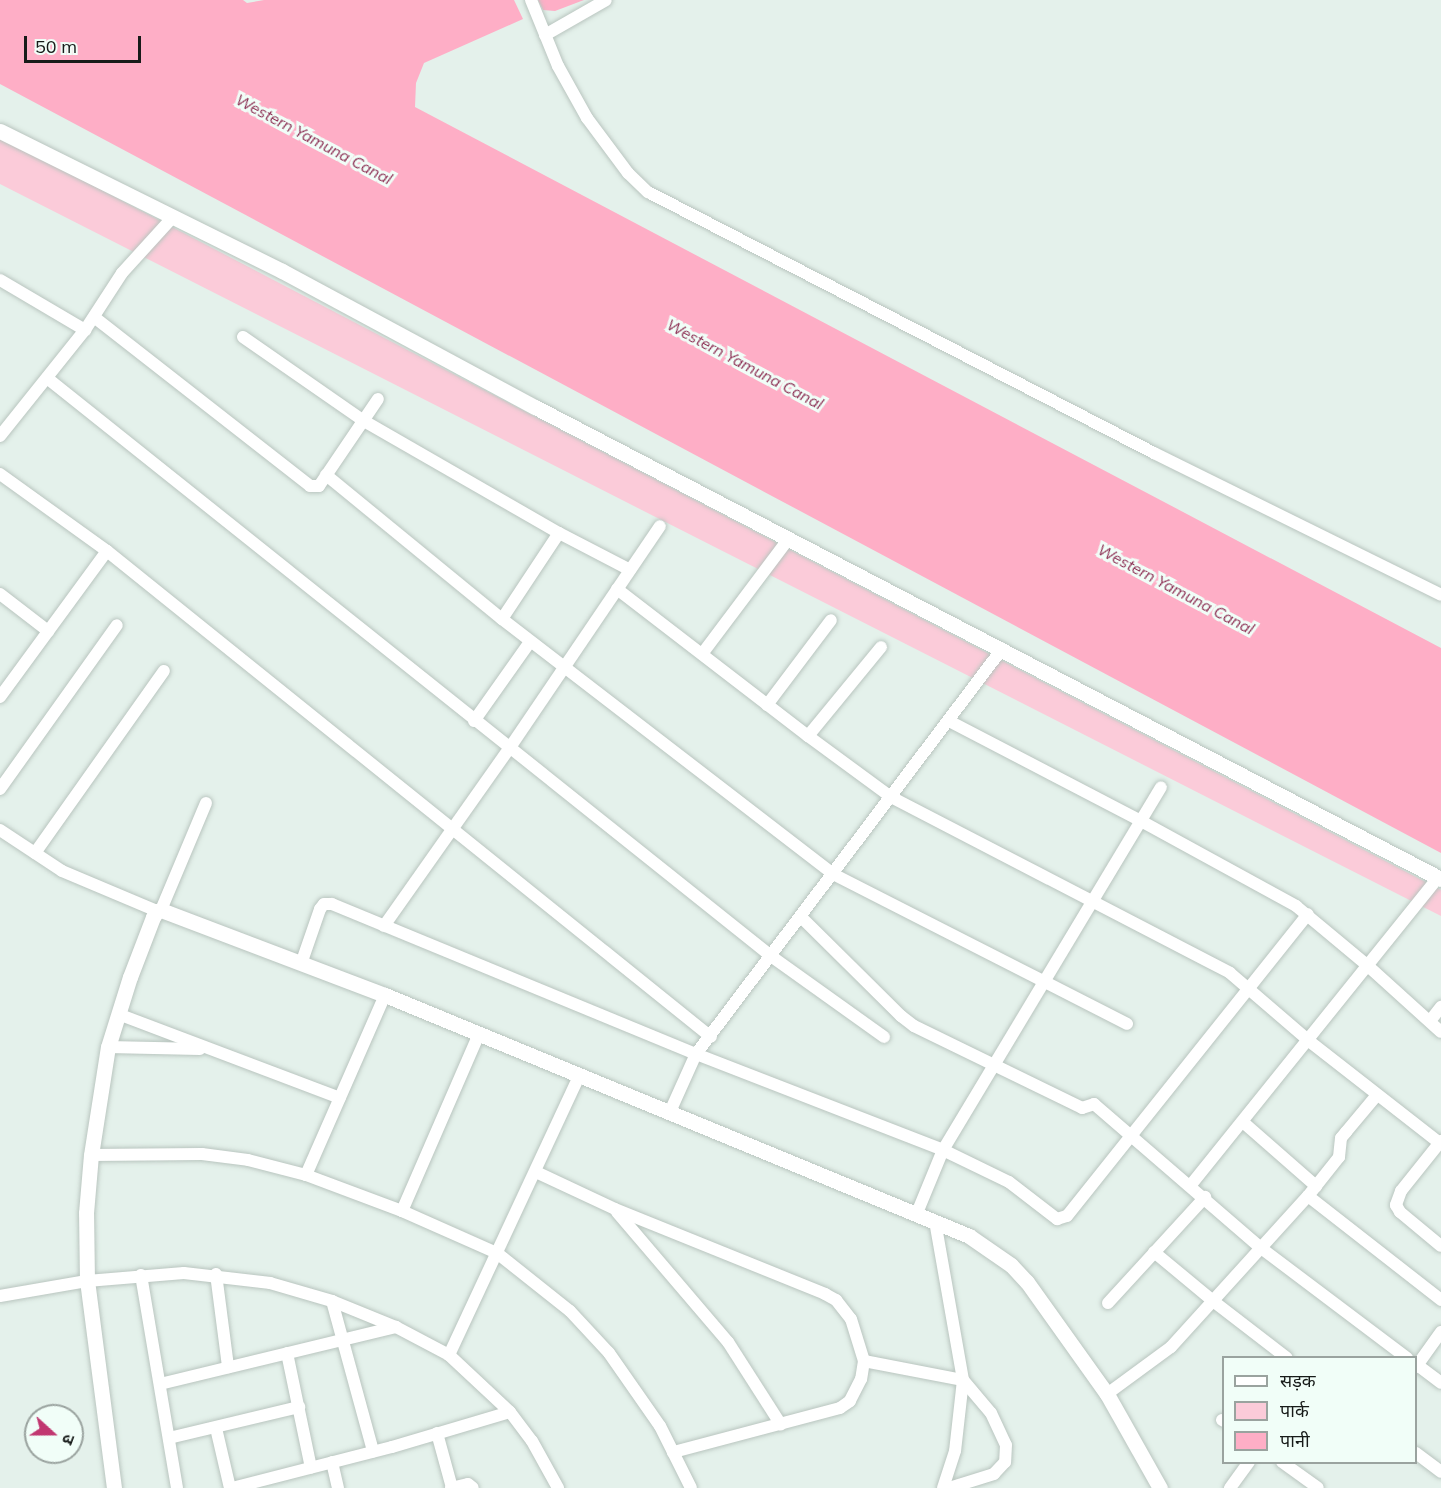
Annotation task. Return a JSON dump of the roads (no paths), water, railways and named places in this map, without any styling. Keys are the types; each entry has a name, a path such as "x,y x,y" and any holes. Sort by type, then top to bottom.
{"street":[{"path":"531,0 571,92 587,118 628,173 648,192 1154,453 1441,595"},
{"path":"545,35 606,0"},
{"path":"0,131 174,217 1440,878 1244,1123 1190,1186"},
{"path":"0,436 85,330 122,273 174,217"},
{"path":"0,280 85,330"},
{"path":"94,317 310,486 319,486 378,399"},
{"path":"243,338 364,422 630,570"},
{"path":"47,378 771,957 884,1037"},
{"path":"0,474 108,551 453,828 544,905 711,1037"},
{"path":"326,475 563,668 833,874 1127,1024"},
{"path":"384,926 509,749 660,526"},
{"path":"502,619 560,533"},
{"path":"702,654 789,538"},
{"path":"0,697 108,551"},
{"path":"617,589 891,797 1211,961 1250,989 1308,1041 1441,1143 1401,1191 1396,1205 1400,1212 1441,1246"},
{"path":"0,594 48,631"},
{"path":"767,705 831,620"},
{"path":"0,789 117,625"},
{"path":"474,721 530,642"},
{"path":"808,736 881,648"},
{"path":"669,1114 696,1053 711,1037 1002,649"},
{"path":"35,853 164,671"},
{"path":"949,721 1142,821 1308,914 1441,1032"},
{"path":"917,1213 943,1150 992,1065 1161,788"},
{"path":"114,1488 87,1281 86,1213 91,1155 108,1047 118,1014 159,911 206,803"},
{"path":"0,830 62,871 159,911 385,995 969,1236 1011,1265 1028,1282 1107,1394 1160,1488"},
{"path":"302,964 324,904 332,904 696,1053 943,1150 1009,1182 1057,1219 1067,1216 1308,914"},
{"path":"801,917 901,1016 924,1031 1082,1108 1094,1104 1205,1197 1261,1248 1405,1356"},
{"path":"306,1175 385,995"},
{"path":"1430,1022 1441,1007"},
{"path":"118,1014 340,1098"},
{"path":"402,1211 479,1034"},
{"path":"108,1047 211,1049"},
{"path":"449,1355 579,1076"},
{"path":"1107,1394 1161,1357 1261,1248 1339,1157 1341,1138 1377,1095"},
{"path":"1244,1123 1312,1191 1441,1300"},
{"path":"91,1155 225,1156 306,1175 402,1211 497,1253 570,1311 609,1353 643,1400 691,1488"},
{"path":"536,1172 615,1209 836,1300 851,1318 864,1361 861,1379 850,1401 840,1408 673,1452"},
{"path":"1108,1303 1205,1197"},
{"path":"615,1209 728,1342 781,1425"},
{"path":"935,1221 963,1380 955,1451 943,1488"},
{"path":"1154,1252 1284,1356"},
{"path":"0,1296 87,1281 141,1275 216,1274 270,1282 332,1301 396,1328 449,1355 510,1412 532,1442 558,1488"},
{"path":"216,1274 228,1368"},
{"path":"141,1275 177,1488"},
{"path":"332,1301 373,1451"},
{"path":"160,1384 396,1328"},
{"path":"1417,1360 1441,1332"},
{"path":"287,1353 311,1468"},
{"path":"864,1361 963,1380 997,1424 1003,1435 1007,1454 1000,1470 949,1488"},
{"path":"1417,1365 1441,1383"},
{"path":"169,1438 298,1407"},
{"path":"216,1428 231,1488 273,1483 311,1468 510,1412"},
{"path":"437,1433 451,1488 468,1484 472,1488"},
{"path":"1417,1454 1441,1472"},
{"path":"332,1462 338,1488"},
{"path":"1230,1488 1248,1464"},
{"path":"1285,1464 1318,1488"}],"water":[{"name":"Western Yamuna Canal","path":"0,0 243,0 247,3 264,0 514,0 523,19 424,63 416,83 415,107 1441,648 1441,853 0,84"},
{"path":"538,0 584,0 555,11 543,10"}]}
